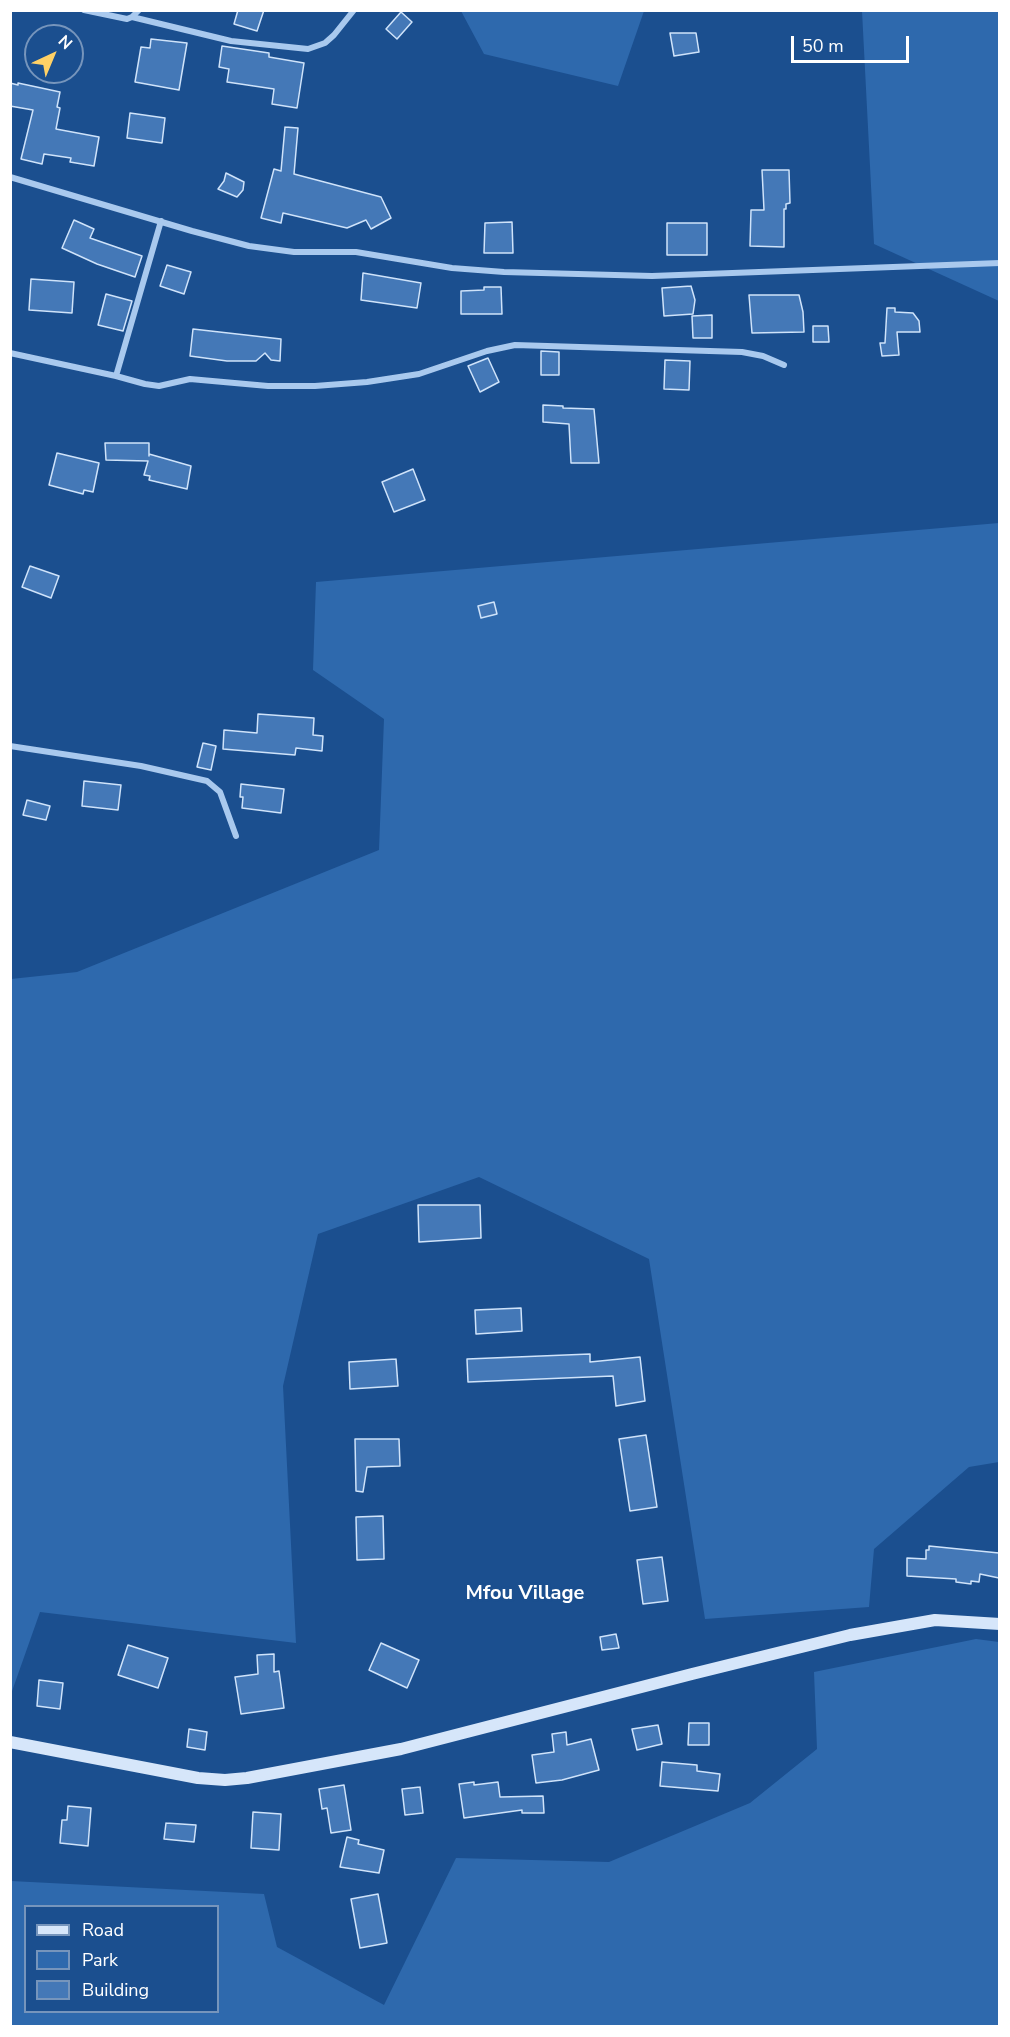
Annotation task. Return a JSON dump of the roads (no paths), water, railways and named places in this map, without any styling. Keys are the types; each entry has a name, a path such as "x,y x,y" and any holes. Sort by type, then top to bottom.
{"main road":[{"path":"10,1742 188,1777 225,1780 247,1778 401,1749 850,1635 935,1620 999,1624"}],"street":[{"path":"84,10 127,19 139,10"},
{"path":"132,17 231,41 308,49 325,43 354,10"},
{"path":"10,177 249,246 277,250 356,252 452,268 504,272 652,276 999,263"},
{"path":"116,376 161,221"},
{"path":"10,353 159,386 190,379 268,386 367,382 419,374 487,351 515,345 742,352 763,356 784,365"},
{"path":"10,746 141,766 207,781 220,792 236,836"}],"district":[{"name":"Mfou Village","path":"525,1594"}]}
